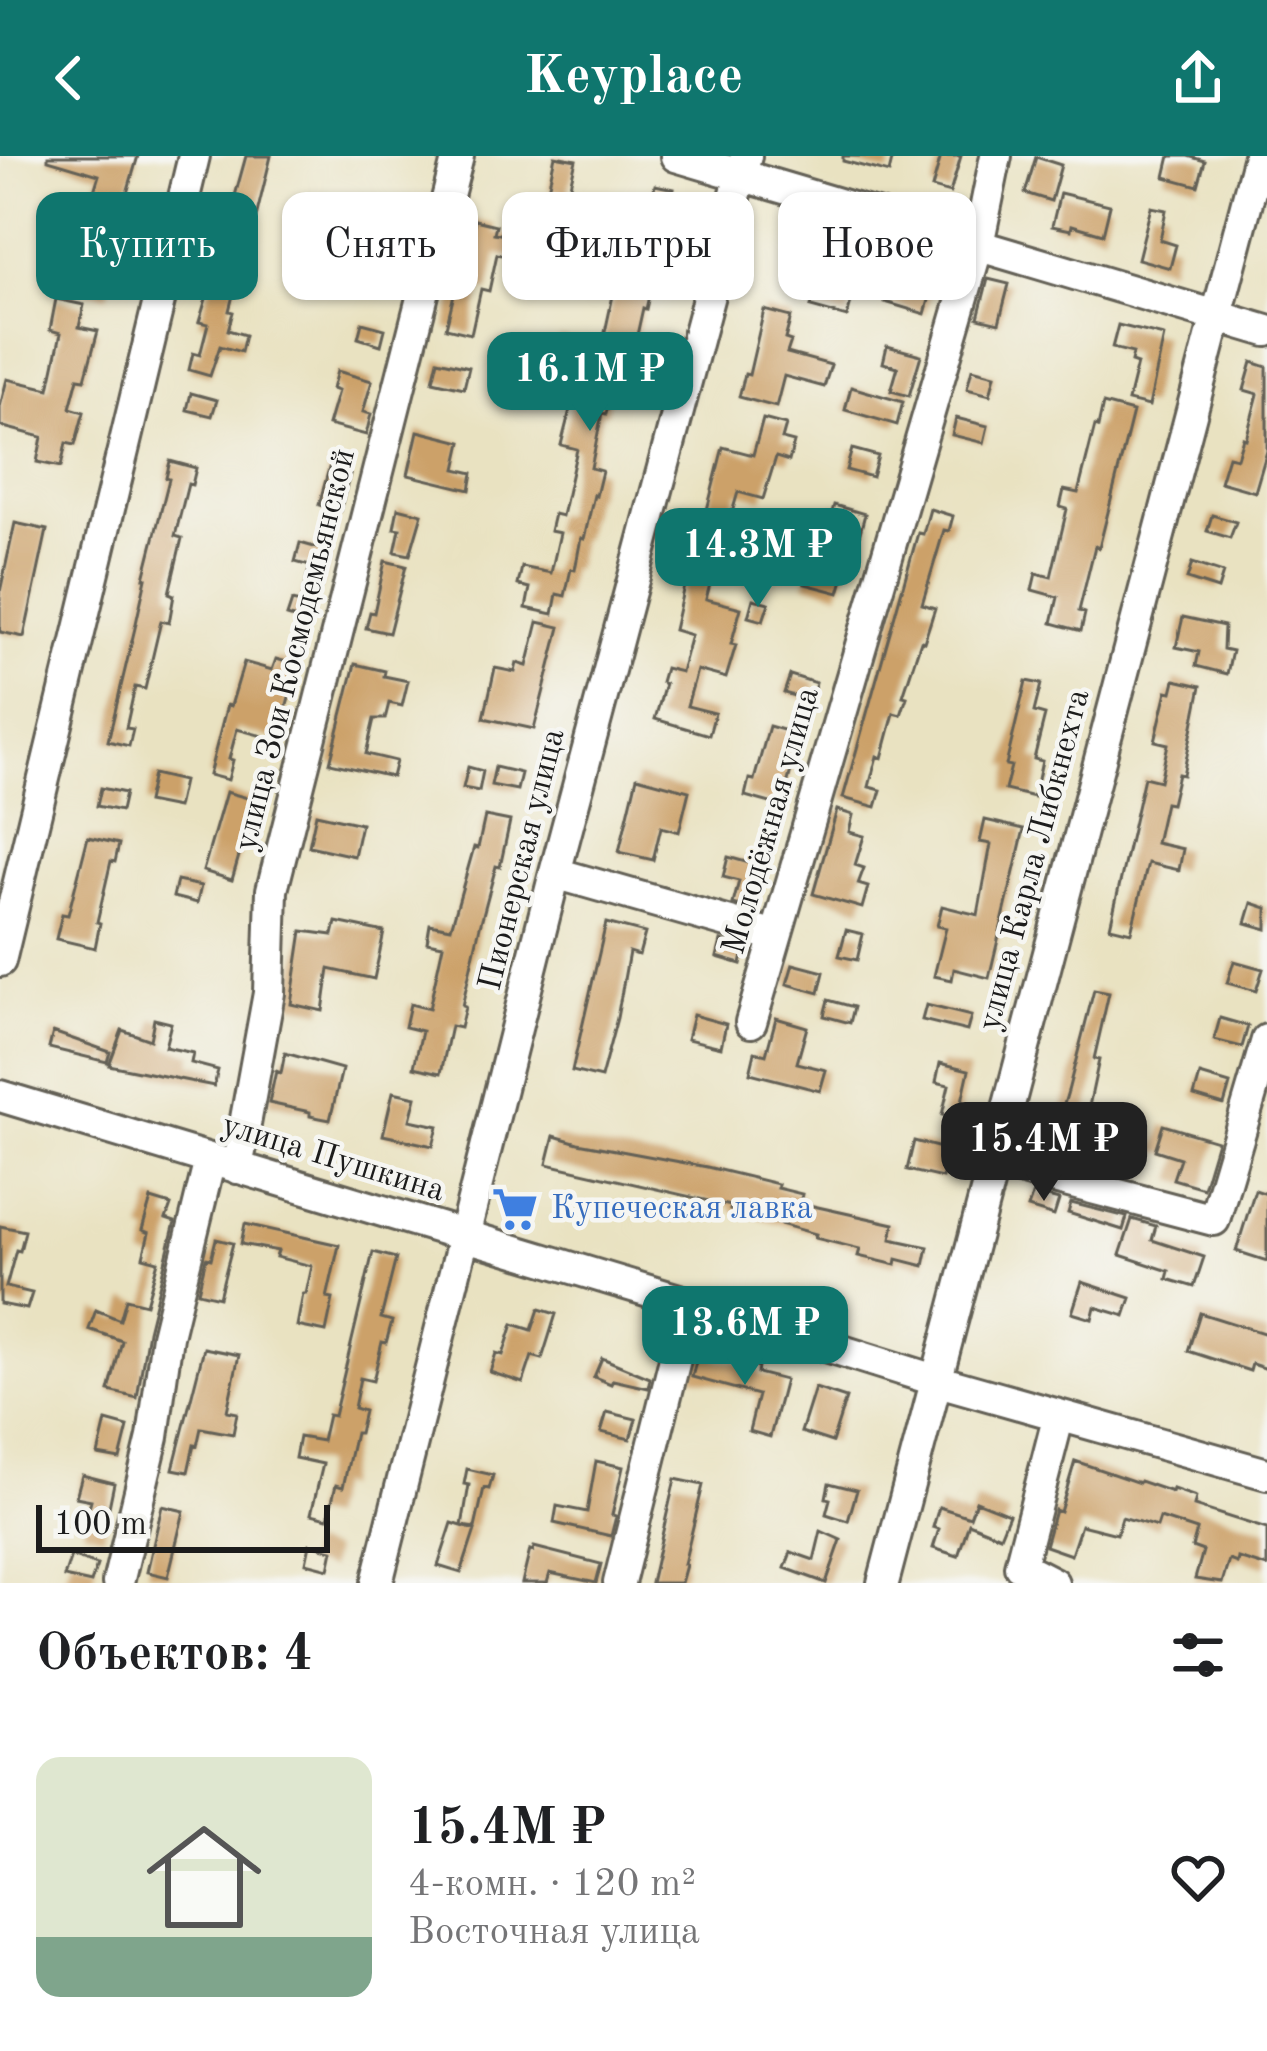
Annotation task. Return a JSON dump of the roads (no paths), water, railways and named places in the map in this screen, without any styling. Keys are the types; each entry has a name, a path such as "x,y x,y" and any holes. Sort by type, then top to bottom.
{"street":[{"path":"0,961 194,156"},
{"name":"улица Зои Космодемьянской","path":"118,1583 153,1437 167,1336 223,1164 269,993 272,890 458,156"},
{"path":"676,156 743,165 978,244 1267,331"},
{"name":"Молодёжная улица","path":"752,1022 978,244 996,156"},
{"name":"улица Карла Либкнехта","path":"883,1583 1259,156"},
{"name":"Пионерская улица","path":"376,1583 555,873 743,165"},
{"path":"555,873 776,936"},
{"path":"993,1162 1214,1220 1267,1040"},
{"name":"улица Пушкина","path":"0,1096 935,1380 1267,1474"},
{"path":"620,1583 689,1303"},
{"path":"1054,1583 1020,1566 1059,1415"}],"place":[{"name":"Купеческая лавка","path":"515,1209"}]}
